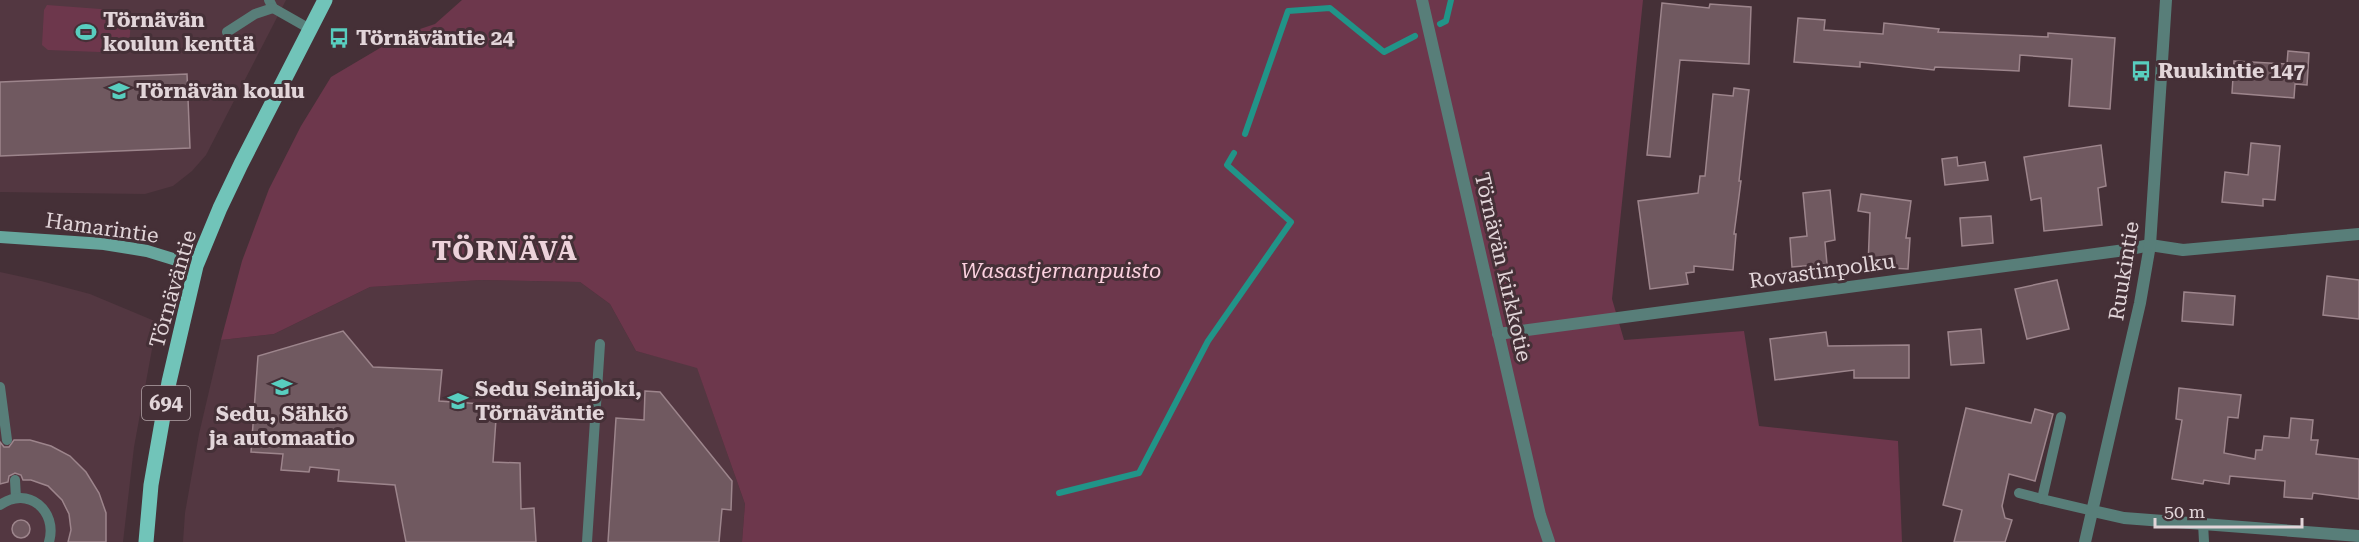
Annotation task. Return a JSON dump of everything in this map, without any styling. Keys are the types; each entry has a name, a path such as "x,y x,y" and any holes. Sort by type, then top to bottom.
{"main road":[{"name":"Törnäväntie","path":"146,542 151,484 169,382 196,266 220,208 325,0"},
{"name":"Hamarintie","path":"0,237 104,244 147,251 196,266"}],"street":[{"name":"Törnävän kirkkotie","path":"1422,0 1540,515 1549,542"},
{"name":"Ruukintie","path":"2085,542 2140,303 2150,244 2166,0"},
{"path":"2150,244 2183,250 2359,234"},
{"name":"Rovastinpolku","path":"1498,334 2126,250 2150,244"},
{"path":"2093,512 2124,518 2203,523 2332,537 2359,536"}],"lane":[{"path":"227,32 271,4 310,29"},
{"path":"587,542 600,344"},
{"path":"0,387 7,440"},
{"path":"2042,499 2061,417"},
{"path":"15,480 16,498"},
{"path":"2019,493 2093,512"},
{"path":"0,505 16,498 26,498 43,508 49,517 52,530 49,542"},
{"path":"2203,523 2204,542"}],"shaded area":[{"name":"Törnävän koulu","path":"0,0 286,0 206,155 192,171 173,186 145,194 0,192"},
{"path":"0,272 90,294 157,322 134,447 123,542 0,542"},
{"name":"Sedu Seinäjoki, Törnäväntie","path":"481,280 580,282 610,304 636,351 697,367 745,504 742,542 183,542 185,513 199,434 221,340 274,334 370,287"}],"green space":[{"name":"Wasastjernanpuisto","path":"462,0 1643,0 1612,299 1624,340 1744,331 1759,426 1898,441 1902,542 742,542 745,504 697,368 636,351 610,304 580,282 481,280 370,287 274,334 221,340 242,261 269,189 301,126 331,77 402,35 435,24"},
{"name":"Törnävän koulun kenttä","path":"47,5 127,11 131,18 129,49 125,53 48,50 42,45 44,10"}],"building":[{"path":"1662,3 1709,8 1710,4 1751,7 1749,64 1680,60 1670,157 1647,155"},
{"path":"1798,18 1825,20 1824,30 1883,34 1884,23 1939,29 1938,32 2048,37 2048,33 2115,38 2110,109 2069,106 2072,59 2020,55 2019,71 1935,67 1934,70 1860,62 1860,67 1794,62"},
{"path":"2288,51 2309,53 2307,85 2295,84 2294,98 2232,93 2234,61 2287,64"},
{"path":"187,74 190,148 0,156 0,82"},
{"path":"1734,88 1749,90 1734,234 1736,234 1733,270 1694,266 1694,272 1686,273 1688,284 1650,289 1638,201 1698,193 1700,176 1705,176 1713,94 1733,96"},
{"path":"2251,143 2280,146 2275,200 2263,199 2263,206 2222,202 2225,172 2248,175"},
{"path":"2101,145 2106,186 2098,188 2102,225 2044,231 2041,198 2031,200 2024,157"},
{"path":"1957,157 1958,166 1985,162 1988,180 1945,185 1942,159"},
{"path":"1830,190 1835,240 1825,242 1827,264 1792,267 1790,238 1807,236 1803,193"},
{"path":"1861,194 1911,201 1906,238 1910,238 1908,269 1868,267 1870,213 1858,211"},
{"path":"1991,216 1993,243 1962,246 1960,218"},
{"path":"2327,276 2359,280 2359,319 2323,315"},
{"path":"2057,280 2069,329 2027,339 2015,289"},
{"path":"2184,292 2235,296 2233,325 2182,321"},
{"path":"1981,329 1984,363 1951,365 1948,332"},
{"path":"343,331 373,367 442,370 439,401 497,405 493,462 520,463 521,509 534,508 536,542 406,542 395,485 338,481 339,470 310,467 309,472 281,470 283,454 251,452 258,356"},
{"path":"1826,332 1828,346 1909,345 1909,378 1854,378 1854,370 1775,380 1770,339"},
{"path":"2179,388 2241,395 2238,418 2228,417 2224,453 2255,459 2256,450 2262,450 2264,436 2289,438 2291,418 2313,420 2311,440 2318,440 2316,454 2359,459 2359,499 2313,493 2312,499 2284,497 2285,481 2230,476 2229,484 2204,480 2203,484 2172,479 2182,420 2176,419"},
{"path":"645,391 660,392 732,481 731,510 722,509 719,542 608,542 616,418 644,420"},
{"path":"1966,408 2031,423 2035,409 2053,414 2035,481 2009,474 2002,506 2005,518 2012,520 2005,542 1954,542 1962,510 1943,505"},
{"path":"14,440 30,440 51,446 70,456 86,472 99,493 106,513 106,542 68,542 71,530 69,514 62,500 48,486 31,480 23,480 21,475 15,473 9,476 8,482 0,484 0,442 4,447 9,447"},
{"path":"21,520 27,523 30,529 27,535 21,538 15,535 12,529 15,523"}],"waterway":[{"path":"1440,24 1446,21 1451,0"},
{"path":"1245,134 1288,11 1330,8 1384,52 1415,36"},
{"path":"1059,493 1139,473 1208,341 1291,222 1227,165 1234,153"}],"place":[{"name":"Törnävän koulun kenttä","path":"86,32"},
{"name":"Törnäväntie 24","path":"339,38"},
{"name":"Ruukintie 147","path":"2141,71"},
{"name":"Törnävän koulu","path":"119,91"},
{"name":"Sedu, Sähkö ja automaatio","path":"282,387"},
{"name":"Sedu Seinäjoki, Törnäväntie","path":"458,401"}],"district":[{"name":"TÖRNÄVÄ","path":"505,251"}]}
